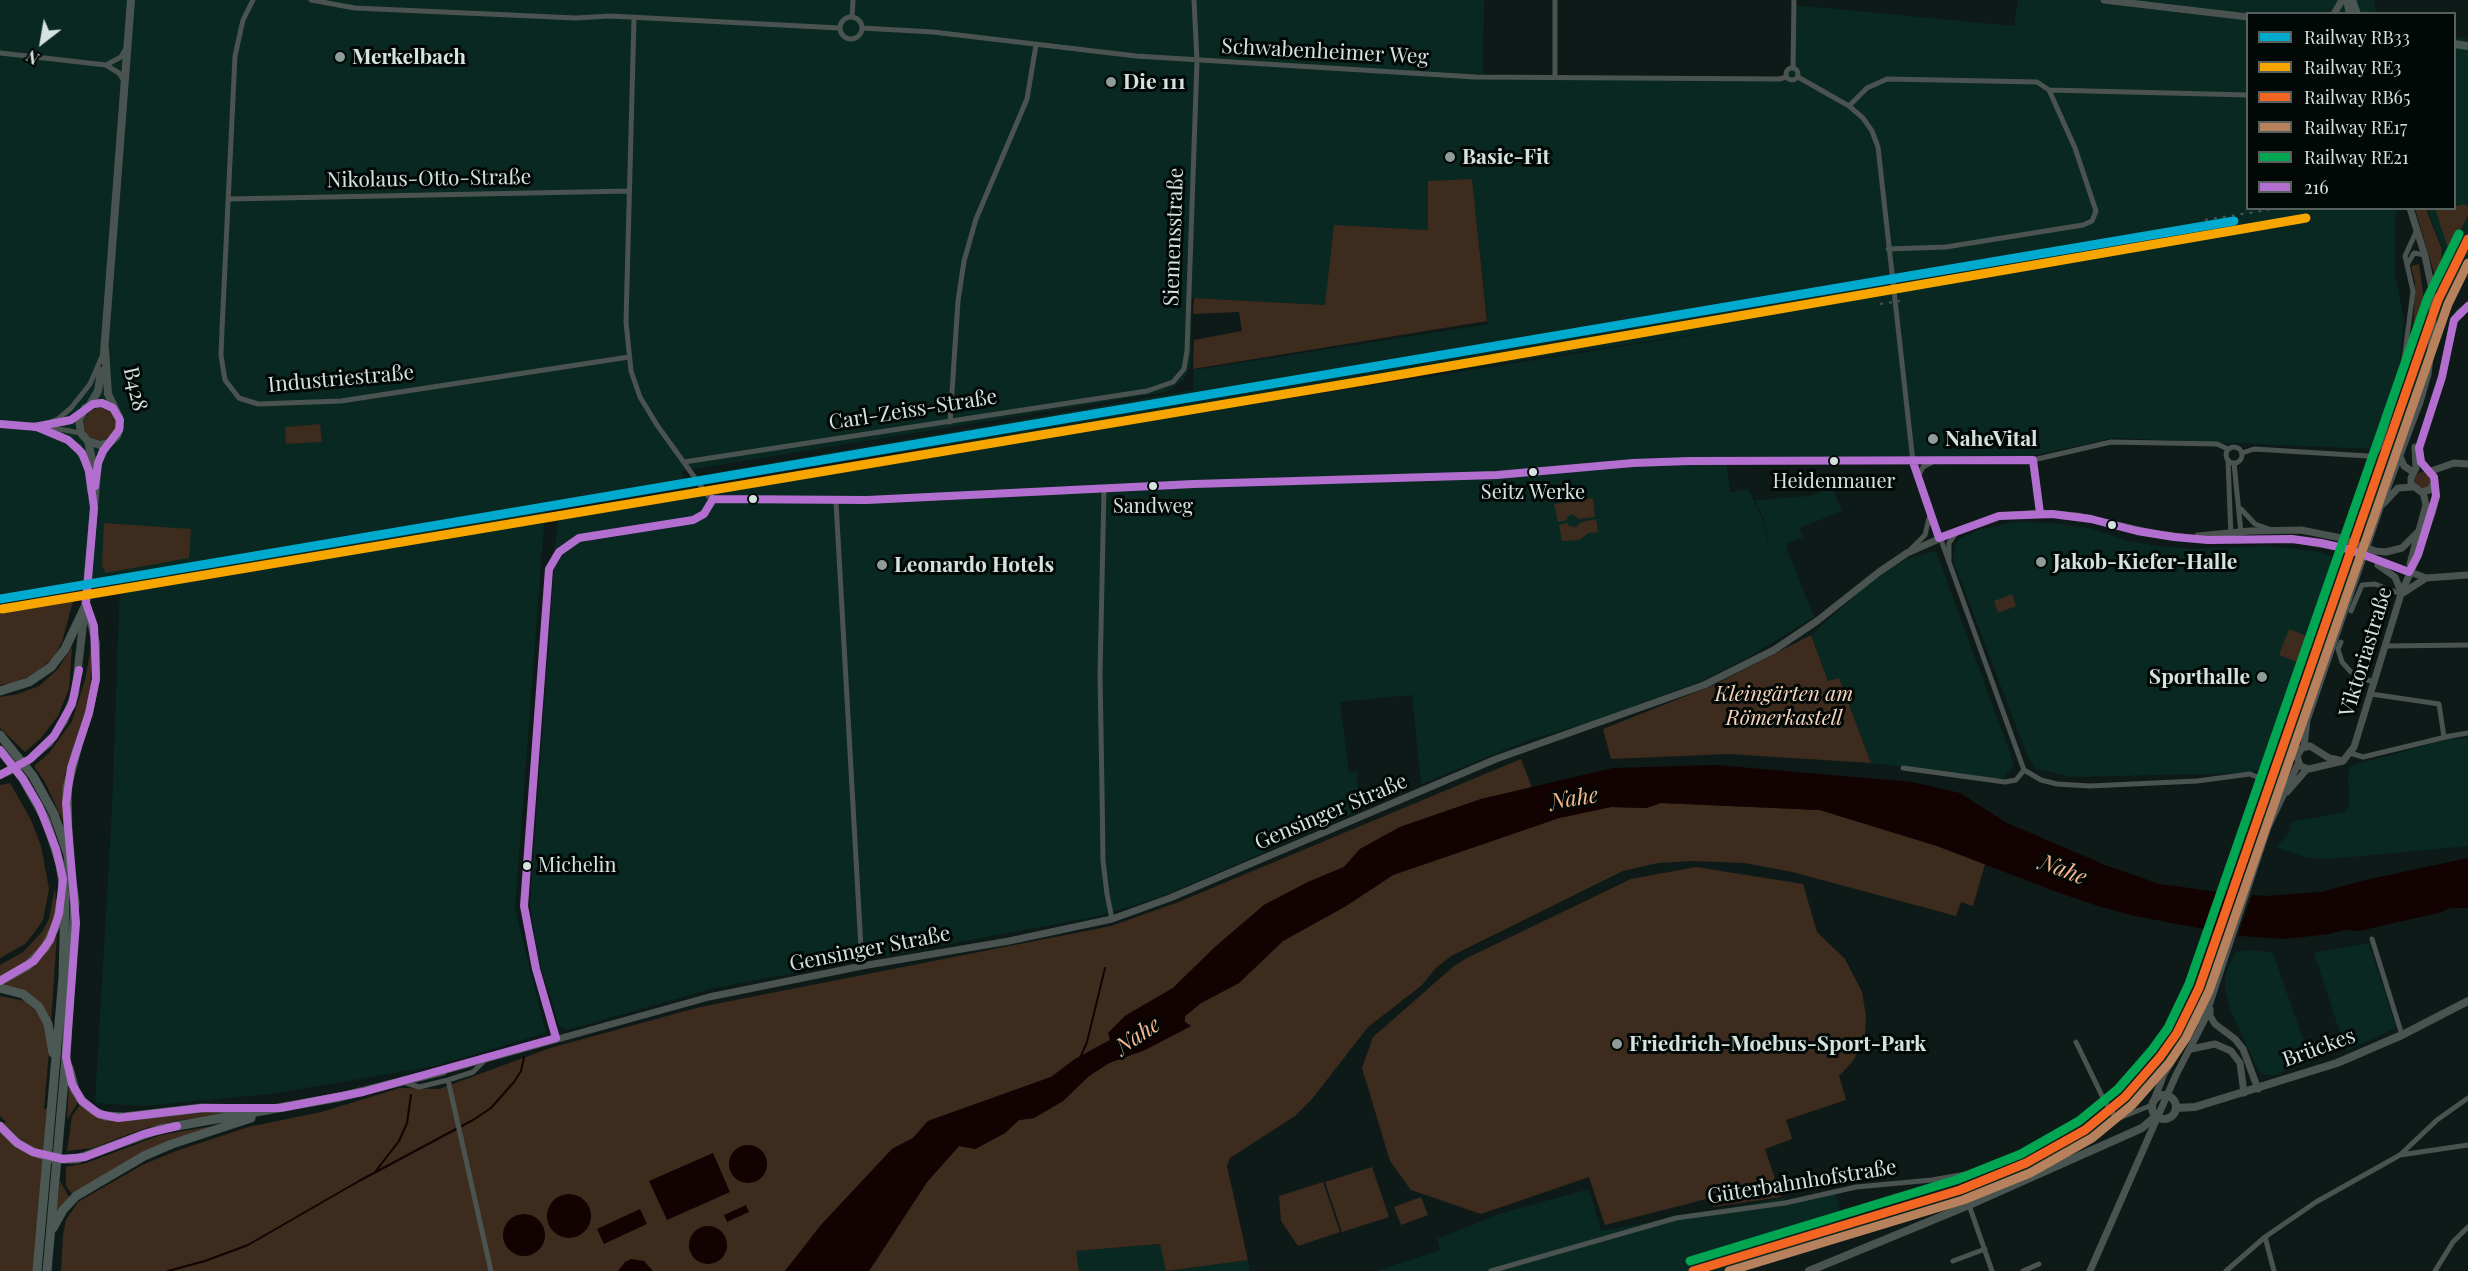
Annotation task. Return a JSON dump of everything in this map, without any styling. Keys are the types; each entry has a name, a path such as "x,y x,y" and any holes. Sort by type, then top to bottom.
{"highway":[{"path":"0,691 29,682 51,667 65,649 86,605"},
{"path":"0,735 25,764 41,788 54,814 69,855"},
{"path":"48,1266 76,923 69,855 67,788 77,748"},
{"path":"0,750 23,779 42,813 56,849 63,879 66,924 56,1070 37,1271"},
{"path":"0,981 34,961 50,940 59,914 63,879"},
{"path":"0,988 23,994 43,1012 50,1031 56,1070"},
{"path":"66,1057 72,1084 78,1095 89,1108 105,1116 124,1117 202,1108 280,1108"},
{"path":"0,1126 25,1148 48,1158 77,1159 160,1129 280,1108 443,1071"},
{"path":"50,1232 63,1210 73,1199 144,1156 172,1144 280,1108"}],"main road":[{"path":"95,485 93,456 79,424 80,415 89,406 100,385 105,350 131,0"},
{"path":"0,775 36,755 60,728 72,704 77,685 98,463 109,442 117,436 120,427 119,417 113,408 106,386 105,350"},
{"name":"B428","path":"94,495 101,483 106,453 121,437 124,427 123,416 113,392 110,364 105,350"},
{"path":"89,406 102,403 113,408"},
{"path":"37,427 68,440 82,453 89,471 93,508"},
{"path":"88,441 96,444 109,442"},
{"path":"77,748 90,713 96,673 95,635 86,605"},
{"name":"Brückes","path":"2176,1108 2195,1107 2337,1063 2402,1035 2468,1001"},
{"path":"2161,1096 2168,1096 2174,1101 2176,1108 2170,1118 2163,1119 2156,1116 2153,1102 2161,1096"},
{"path":"1809,1271 1969,1205 2142,1128 2156,1116"}],"street":[{"path":"311,0 354,8 576,18 610,16 839,28"},
{"path":"852,17 853,0"},
{"name":"Siemensstraße","path":"1147,391 1173,382 1184,369 1185,363 1197,61 1194,0"},
{"path":"1555,0 1555,78"},
{"path":"1793,68 1794,0"},
{"path":"2104,0 2246,17"},
{"name":"Industriestraße","path":"251,2 238,35 236,56 221,355 225,380 239,398 258,404 341,401 629,357"},
{"path":"852,17 859,20 862,28 857,38 850,40 841,35 839,28 843,19 852,17"},
{"path":"634,18 626,322 631,371 640,397 657,426 708,496 713,499 836,501 1295,480 1497,475 1644,462 2033,460 2111,442 2217,444 2228,449 2236,447 2242,453"},
{"name":"Schwabenheimer Weg","path":"862,28 933,32 1197,61 1475,77 1779,79 1787,77"},
{"path":"950,422 956,328 964,261 976,219 1027,99 1036,45"},
{"path":"106,65 121,57 127,46"},
{"path":"0,53 106,65 118,73 124,81"},
{"path":"1793,68 1798,71 1798,77"},
{"path":"1793,68 1787,71 1787,77 1792,81 1798,77"},
{"path":"1798,77 1849,106 1863,118 1872,131 1878,147 1912,462 2024,770 2041,780 2057,784 2090,786 2197,781 2250,774 2257,777"},
{"path":"1849,106 1867,88 1887,79 2037,82 2049,90 2075,148 2096,211 2092,220 2083,225 1946,247 1888,249"},
{"path":"2049,90 2246,95"},
{"name":"Nikolaus-Otto-Straße","path":"229,199 629,191"},
{"path":"2343,760 2319,753 2303,741 2307,720 2370,535 2420,402 2430,361 2433,304 2426,259 2411,210"},
{"path":"2242,453 2254,449 2368,456 2376,453 2400,381 2413,291 2405,256 2417,229"},
{"path":"2408,265 2414,253 2420,252 2426,259"},
{"path":"2409,572 2418,555 2436,496 2433,485 2434,477 2419,454 2442,377 2454,320 2458,313 2468,306"},
{"path":"37,427 58,418 78,400 95,375 105,350"},
{"name":"Carl-Zeiss-Straße","path":"684,462 1147,391"},
{"path":"37,427 64,423 80,415"},
{"path":"0,424 81,433"},
{"path":"2413,486 2411,478 2414,471 2415,447 2426,426"},
{"path":"2228,449 2226,456 2231,536"},
{"path":"2401,450 2404,466 2414,471 2468,464"},
{"path":"2234,463 2240,460 2242,453"},
{"path":"2033,460 2040,513"},
{"path":"2228,460 2234,463"},
{"path":"1918,479 1923,467 1940,461"},
{"path":"2234,463 2241,536"},
{"path":"2423,492 2433,485"},
{"path":"2380,508 2398,488 2413,486 2423,492 2426,505 2409,572"},
{"path":"1104,489 1100,675 1103,861 1112,919"},
{"path":"556,1038 534,960 524,906 549,569 559,552 579,538 693,520 704,514 713,499"},
{"path":"836,501 862,966"},
{"path":"2240,508 2255,524 2270,530"},
{"path":"1907,553 1925,535 1930,513"},
{"name":"Gensinger Straße","path":"443,1071 710,997 862,966 1009,941 1112,919 1170,898 1496,759 1704,685 1774,650 1817,621 1907,553 1939,538 1999,516 2040,513 2077,516 2156,534 2190,538 2241,536 2292,539 2332,545 2409,572"},
{"path":"1948,564 1949,543 1959,530"},
{"name":"Gensinger Straße","path":"2241,536 2270,530 2321,533 2351,540 2375,551 2386,552 2402,548 2418,532"},
{"path":"2362,555 2395,577 2401,594"},
{"name":"Viktoriastraße","path":"2310,768 2343,760 2350,753 2409,572 2426,578 2468,575"},
{"path":"2401,594 2426,578"},
{"path":"2351,611 2362,585 2375,584 2401,594"},
{"path":"2341,642 2338,649 2342,662 2363,679 2374,682"},
{"path":"2386,646 2468,645"},
{"path":"2371,694 2439,704 2444,737"},
{"path":"2350,753 2363,757 2444,737 2468,734"},
{"path":"2090,1271 2176,1075 2191,1049 2210,1006 2268,827 2298,764 2297,754 2308,746"},
{"path":"2278,805 2310,768 2318,763 2319,753"},
{"path":"2298,764 2310,768"},
{"path":"1903,768 2005,782 2016,780 2024,770"},
{"path":"2372,939 2402,1035"},
{"path":"2210,1006 2210,1016 2215,1024 2235,1039 2243,1049 2258,1089"},
{"path":"2076,1042 2105,1102 2117,1119 2153,1102 2164,1074 2198,1018 2210,1006"},
{"path":"2191,1049 2215,1044 2231,1051 2240,1063 2244,1093"},
{"path":"402,1082 419,1087 448,1080 473,1072 487,1058"},
{"path":"448,1080 491,1271"},
{"path":"2226,1271 2265,1237 2316,1202 2400,1155 2436,1120 2468,1098"},
{"name":"Güterbahnhofstraße","path":"1491,1271 1676,1218 1785,1203 1856,1187 1932,1180 1977,1172 2022,1155 2065,1131 2105,1102"},
{"path":"2400,1155 2468,1145"},
{"path":"1969,1205 1992,1271"},
{"path":"2435,1271 2453,1242 2468,1227"},
{"path":"2265,1237 2274,1271"},
{"path":"1953,1262 1985,1249"},
{"path":"2023,1271 2039,1264"}],"shaded area":[{"path":"0,0 1484,0 1483,77 1786,77 1787,71 1793,68 1794,5 2014,26 2018,0 2374,0 2376,12 2246,12 2246,210 2398,210 2395,218 2395,273 2404,321 2398,379 2373,449 2114,438 2031,456 1726,458 1730,492 1748,489 1765,525 1769,554 1766,525 1755,500 1810,496 1832,487 1842,511 1800,528 1803,537 1786,544 1788,551 1776,553 1788,552 1814,617 1747,658 1700,682 1584,724 1529,740 1421,784 1412,695 1340,702 1349,773 1357,772 1359,811 1161,897 1099,916 710,989 567,1030 559,1026 538,957 530,903 558,513 1758,325 827,463 545,511 515,909 546,1033 435,1066 271,1094 144,1106 95,1103 112,809 120,582 0,601","holes":["1472,179 1488,324 1194,370 1193,390 684,478 682,471 1166,392 1183,381 1191,366 1192,298 1325,305 1428,230"]},
{"path":"2456,37 2468,39 2468,268 2429,350 2368,529 2356,526 2427,322 2426,311 2441,265 2443,249 2429,210 2456,210"},
{"path":"2014,522 2053,523 2089,528 2129,541 2159,546 2195,549 2267,546 2316,551 2336,558 2264,765 2252,773 2071,777 2037,769 2028,758 1953,560 1955,546 1959,539 1978,530"},
{"path":"1936,551 2014,764 2003,779 1871,763 1839,678 1828,681 1811,635 1876,577 1908,558"},
{"path":"2347,560 2354,563 2262,826 2253,825"},
{"path":"2468,738 2468,846 2331,859 2308,858 2276,847 2289,833 2291,822 2345,812 2349,804 2350,766 2448,739"},
{"path":"2214,938 2224,939 2195,1015 2149,1082 2120,1110 2088,1135 2048,1159 2009,1178 1845,1231 1845,1234 1725,1271 1377,1271 1440,1250 1437,1239 1502,1213 1589,1189 1601,1231 1784,1198 1786,1202 1834,1189 1843,1224 1958,1189 2042,1153 2082,1128 2115,1103 2142,1076 2186,1012"},
{"path":"2369,943 2396,1028 2346,1051 2314,953"},
{"path":"2252,950 2273,953 2311,1062 2274,1075 2259,1072 2230,1009 2225,991 2225,976 2234,955 2236,952"},
{"path":"1161,1244 1166,1271 1079,1271 1075,1251"},
{"path":"1248,1260 1250,1271 1166,1271"}],"green space":[{"path":"1472,179 1487,321 1193,369 1194,340 1242,331 1239,312 1193,314 1194,298 1325,305 1334,225 1428,230 1428,181"},
{"path":"2465,204 2468,207 2468,215 2448,256 2447,245 2435,210 2456,210 2456,206"},
{"path":"2415,210 2428,210 2442,249 2441,265 2435,276"},
{"path":"2419,264 2425,307 2413,341 2415,283 2411,266"},
{"path":"100,408 111,413 116,424 111,435 100,440 89,435 84,424 89,413"},
{"path":"320,424 322,442 286,444 285,427"},
{"path":"2423,472 2431,480 2423,488 2415,480"},
{"path":"1593,498 1595,517 1579,519 1572,514 1567,520 1558,522 1554,504"},
{"path":"1596,519 1598,532 1589,533 1579,540 1562,541 1559,525 1567,523 1569,526 1576,527 1581,522"},
{"path":"104,523 191,529 189,558 106,573 102,566"},
{"path":"75,594 62,642 54,657 34,675 14,683 0,685 0,605"},
{"path":"2012,594 2016,606 1998,613 1994,601"},
{"path":"2289,629 2306,636 2297,662 2279,655"},
{"name":"Kleingärten am Römerkastell","path":"1811,635 1828,681 1839,678 1871,763 1728,754 1611,759 1603,729 1716,684"},
{"path":"92,642 90,698 65,775 63,821 45,782 34,766 49,753 72,721 85,680"},
{"path":"72,647 69,689 58,716 41,738 25,752 0,728 0,697 18,694 39,686 58,669"},
{"path":"1521,759 1532,788 1481,799 1400,827 1360,849 1344,867 1308,882 1264,905 1215,947 1173,988 1125,1016 1110,1040 1075,1059 1051,1077 928,1121 913,1138 892,1149 821,1225 785,1271 61,1271 66,1220 78,1202 142,1165 176,1151 248,1127 321,1112 400,1088 439,1089 550,1048 700,1007 1111,926 1176,903"},
{"path":"10,783 31,820 41,846 49,889 43,920 34,933 25,944 0,958 0,785"},
{"path":"1661,803 1820,810 1937,846 1985,864 1973,906 1961,902 1956,916 1792,872 1745,863 1693,861 1658,863 1623,871 1451,956 1436,968 1421,986 1368,1027 1312,1099 1295,1116 1230,1158 1227,1166 1248,1260 1166,1271 1160,1244 1076,1251 1079,1271 869,1271 927,1182 959,1146 975,1149 1005,1133 1019,1120 1034,1118 1063,1101 1089,1076 1109,1063 1145,1050 1191,1026 1185,1022 1185,1016 1201,1003 1239,983 1283,941 1346,906 1393,875 1559,818 1611,807 1646,808"},
{"name":"Friedrich-Moebus-Sport-Park","path":"1696,867 1803,884 1817,932 1845,959 1862,992 1866,1016 1865,1038 1853,1061 1839,1076 1846,1100 1786,1120 1792,1139 1765,1149 1781,1197 1713,1207 1710,1198 1605,1225 1589,1177 1481,1214 1411,1190 1390,1161 1362,1068 1373,1037 1454,966 1467,958 1631,879"},
{"path":"55,888 56,905 53,923 46,942 19,968 0,977 0,965 23,952 42,932 49,919"},
{"path":"57,934 51,1022 46,1011 0,985 43,957"},
{"path":"0,996 25,1001 37,1012 45,1027 49,1052 44,1109 48,1108 33,1271 0,1271 0,1124 6,1122 0,1116"},
{"path":"69,1081 78,1102 67,1120"},
{"path":"80,1105 96,1116 238,1112 175,1121 146,1128 92,1148 67,1151 72,1116"},
{"path":"230,1123 179,1138 72,1194 66,1186 66,1167 86,1163 161,1135"},
{"path":"1372,1167 1389,1217 1342,1232 1325,1182"},
{"path":"60,1181 69,1197 56,1217"},
{"path":"1323,1182 1340,1232 1298,1246 1281,1221 1279,1196"},
{"path":"1421,1197 1428,1215 1401,1225 1394,1207"}],"water":[{"name":"Nahe","path":"1716,765 1912,782 1960,793 2007,823 2105,865 2159,884 2220,892 2265,896 2321,892 2468,858 2468,908 2450,908 2442,912 2359,931 2344,930 2285,939 2241,936 2135,916 2101,907 1937,846 1820,810 1661,803 1646,808 1611,807 1559,818 1393,875 1346,906 1283,941 1239,983 1201,1003 1185,1016 1185,1022 1191,1026 1145,1050 1109,1063 1089,1076 1063,1101 1034,1118 1019,1120 1005,1133 975,1149 959,1146 927,1182 869,1271 785,1271 821,1225 892,1149 913,1138 928,1121 1051,1077 1075,1059 1110,1040 1108,1033 1125,1016 1173,988 1215,947 1264,905 1308,882 1344,867 1360,849 1400,827 1481,799 1613,768"},
{"path":"748,1145 762,1150 767,1164 762,1178 748,1183 734,1178 729,1164 734,1150"},
{"path":"713,1153 730,1192 667,1220 649,1181"},
{"path":"569,1194 584,1201 591,1216 584,1231 569,1238 554,1231 547,1216 554,1201"},
{"path":"746,1205 749,1212 727,1222 724,1215"},
{"path":"640,1209 647,1224 604,1244 597,1229"},
{"path":"524,1214 532,1215 539,1220 544,1227 544,1243 539,1250 532,1255 524,1256 516,1255 509,1250 504,1243 503,1235 504,1227 509,1220 516,1215"},
{"path":"708,1226 715,1227 721,1232 726,1238 726,1252 721,1258 715,1263 708,1264 701,1263 695,1258 690,1252 689,1245 690,1238 695,1232 701,1227"},
{"path":"631,1259 644,1261 653,1271 618,1271 625,1262"}],"pier":[{"path":"2231,890 2240,891 2225,936 2215,934"},
{"path":"2242,891 2253,892 2237,938 2226,936"}],"waterway":[{"path":"1080,1058 1087,1042 1105,968"},
{"path":"168,1271 205,1261 248,1245 359,1181 473,1120 491,1108 514,1082 521,1071 524,1057"},
{"path":"375,1172 399,1141 407,1123 411,1095"}],"railway":[{"path":"2205,220 2268,210"},
{"path":"1880,304 1900,301"}],"rail line":[{"name":"RE3","path":"2,609 1369,380 2306,218"},
{"name":"RB33","path":"0,599 2234,221"},
{"name":"RE21","path":"1690,1261 1956,1180 2021,1154 2079,1121 2118,1089 2152,1050 2168,1028 2189,984 2428,297 2459,234"},
{"name":"RB65","path":"1693,1271 1960,1190 2026,1163 2085,1130 2125,1097 2160,1057 2177,1033 2199,988 2438,300 2468,239"},
{"name":"RE17","path":"1729,1271 1963,1200 2030,1173 2092,1138 2132,1105 2169,1063 2186,1038 2209,991 2448,304 2468,263"}],"transit line":[{"name":"216","path":"1913,462 1939,538 1999,516 2052,514 2091,519 2137,531 2174,537 2208,540 2292,539 2321,543 2348,549 2409,572 2418,555 2436,496 2434,477 2421,462 2419,448 2442,377 2454,320 2468,306"},
{"name":"216","path":"34,427 71,420 93,404 102,403 113,408 120,420 119,430 103,451 98,463 95,486"},
{"name":"216","path":"0,424 37,427 68,440 82,453 89,471 94,508 86,603 94,626 96,679 89,713 71,768 66,803 76,923 66,1057 72,1084 82,1101 99,1114 118,1118 202,1108 280,1108 363,1092 556,1038"},
{"name":"216","path":"713,499 867,500 1194,484 1497,475 1633,463 1690,461 2033,460 2040,513"},
{"name":"216","path":"556,1038 536,969 524,906 549,569 559,552 579,538 693,520 704,514 713,499"},
{"name":"216","path":"0,775 30,759 54,736 72,704 79,670"},
{"name":"216","path":"0,750 23,779 39,806 56,849 63,879 59,914 50,940 34,961 0,981"},
{"name":"216","path":"0,1126 17,1143 33,1152 63,1159 85,1157 144,1134 177,1126"}],"place":[{"name":"Merkelbach","path":"340,57"},
{"name":"Die 111","path":"1111,82"},
{"name":"Basic-Fit","path":"1450,157"},
{"name":"NaheVital","path":"1933,439"},
{"name":"Heidenmauer","path":"1834,461"},
{"name":"Seitz Werke","path":"1533,472"},
{"name":"Sandweg","path":"1153,486"},
{"name":"Jakob-Kiefer-Halle","path":"2041,562"},
{"name":"Leonardo Hotels","path":"882,565"},
{"name":"Sporthalle","path":"2262,677"},
{"name":"Michelin","path":"527,866"},
{"name":"Friedrich-Moebus-Sport-Park","path":"1617,1044"}]}
